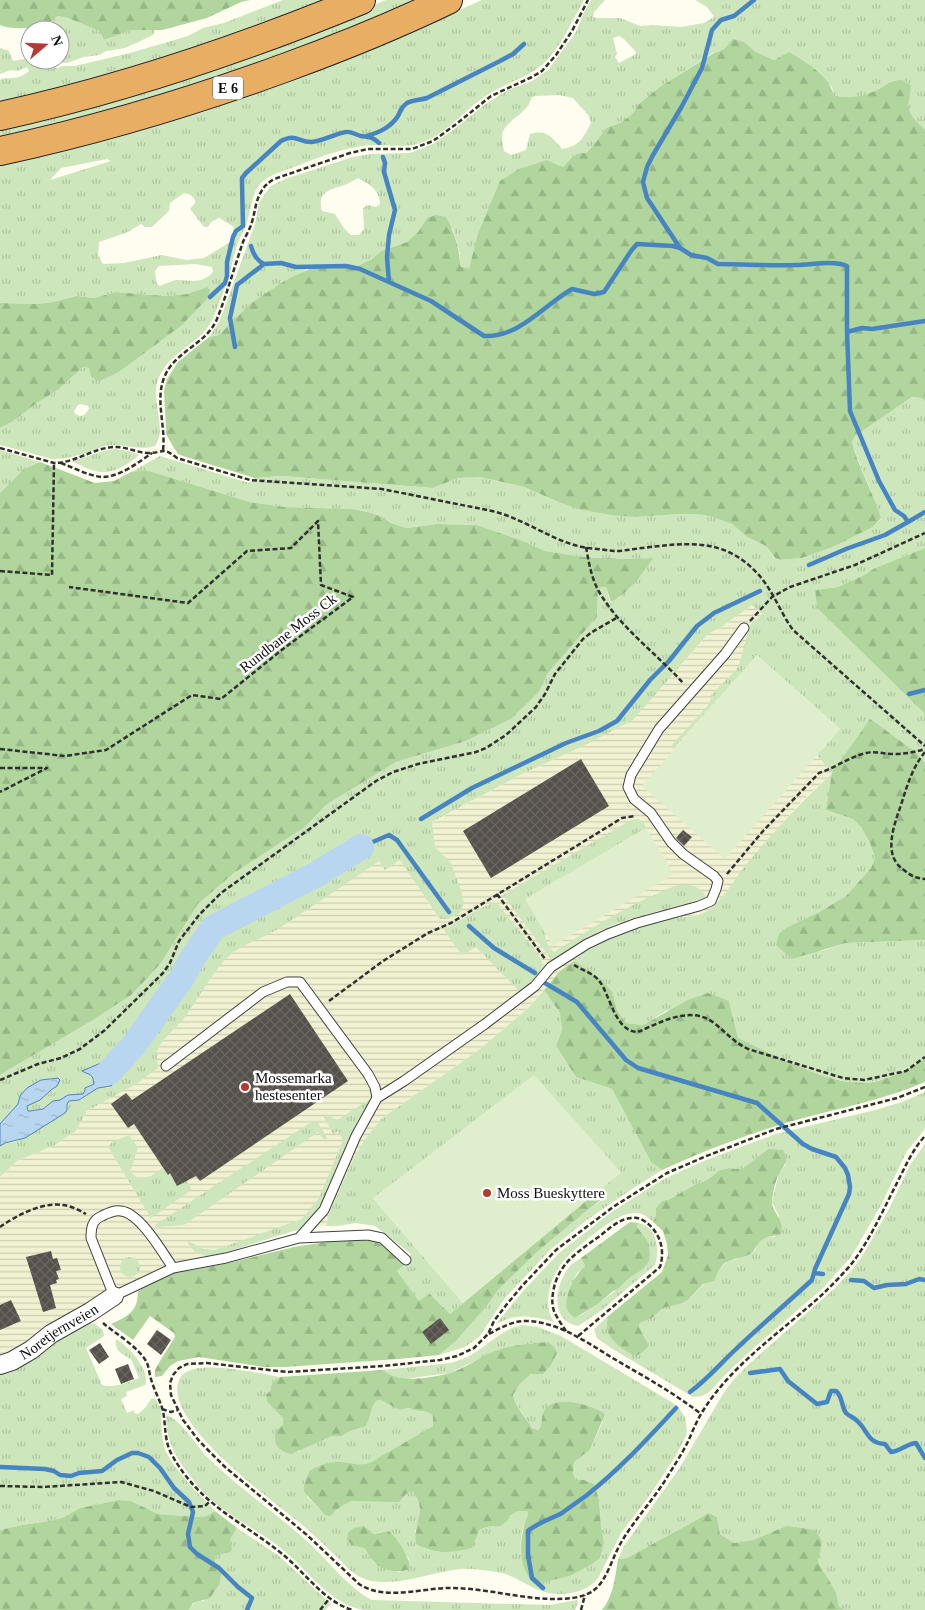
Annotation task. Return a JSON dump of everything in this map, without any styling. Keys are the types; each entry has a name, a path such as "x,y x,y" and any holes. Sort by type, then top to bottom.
{"highway":[{"name":"E 6","path":"0,116 117,86 204,60 303,24 361,0"},
{"name":"E 6","path":"0,151 44,142 148,114 244,83 328,52 448,0"}],"street":[{"name":"Noretjernveien","path":"0,1365 12,1361 31,1350 50,1334 90,1312 114,1296"}],"lane":[{"path":"299,1238 324,1210 334,1191 356,1136 377,1098 515,1002 535,986 551,967 564,959 608,934 637,923 707,904 711,901 718,881 714,876 683,854 671,842 651,813 634,799 628,788 632,775 659,729 725,654 744,628"},
{"path":"166,1066 264,992 287,982 300,982 368,1074 375,1087 377,1098"},
{"path":"173,1268 149,1235 130,1214 122,1211 113,1211 96,1219 91,1229 91,1238 114,1296 173,1268 226,1258 299,1238 368,1235 382,1238 406,1260"}],"path":[{"path":"163,450 164,441 160,398 164,376 176,359 205,337 212,328 251,225 257,200 264,187 274,179 350,153 368,149 412,149 433,141 491,96 542,71 556,55 572,31 588,0"},
{"path":"60,463 116,446 148,453 163,450 178,458 250,480 382,489 492,511 508,515 564,542 586,547 616,551 684,544 718,548 744,561 757,573 793,630 925,749"},
{"path":"0,448 60,463 104,477 122,471 154,452"},
{"path":"0,571 52,575 54,462"},
{"name":"Rundbane Moss Ck","path":"0,749 65,756 106,750 192,695 221,699 283,649 353,597 321,586 318,521 291,548 247,552 188,603 69,587"},
{"path":"744,628 772,597 801,583 855,565 925,533"},
{"path":"586,547 594,580 601,596 618,617 691,692"},
{"path":"0,1080 38,1064 62,1058 94,1039 163,973 170,964 179,941 184,934 199,915 221,894 369,786 394,772 418,764 481,750 506,735 536,707 555,674 583,639 618,617"},
{"path":"718,881 819,773 868,753 912,753 925,749"},
{"path":"925,749 909,780 891,844 893,857 900,868 915,878 925,878"},
{"path":"0,768 47,768 0,792"},
{"path":"320,1009 383,961 622,818 651,813"},
{"path":"496,894 551,967"},
{"path":"564,959 600,981 615,1014 633,1032 638,1032 686,1014 696,1015 705,1017 735,1042 748,1049 843,1078 864,1080 906,1071 925,1056"},
{"path":"488,1334 494,1321 507,1304 548,1258 585,1227 613,1207 673,1170 776,1130 898,1098 925,1087"},
{"path":"701,1414 667,1390 566,1331 540,1323 519,1321 509,1323 488,1334 474,1348 456,1356 440,1360 384,1366 277,1372 207,1363 188,1364 179,1368 173,1375 170,1383 171,1395 183,1420 200,1442 225,1467 307,1535 359,1584 372,1591 390,1593 450,1588 479,1589 515,1596 555,1599 585,1595 594,1591 601,1583 623,1538 666,1480 683,1452 701,1414 730,1377 750,1357 814,1302 852,1263 863,1247 912,1152 925,1136"},
{"path":"0,1227 19,1215 50,1205 64,1205 96,1219"},
{"path":"566,1331 554,1312 552,1302 554,1287 562,1267 586,1246 622,1220 636,1217 643,1220 656,1232 661,1240 663,1250 660,1267 577,1337"},
{"path":"90,1312 138,1352 147,1362 162,1409 164,1434 171,1455 195,1487 209,1502 281,1553 329,1599 342,1607 352,1610"},
{"path":"162,1409 171,1412 178,1410"},
{"path":"0,1486 43,1487 121,1482 154,1491 191,1507 205,1506 209,1502"},
{"path":"581,1610 585,1595"},
{"path":"320,1610 329,1599"}],"green space":[{"path":"0,0 250,0 241,2 207,18 162,30 132,30 104,40 99,31 68,18 58,16 52,20 20,20 20,28 0,25"},
{"path":"283,0 326,0 171,56 0,102 0,80 5,78 19,77 28,70 70,70 70,66 130,53 188,36 203,28 224,23"},
{"path":"386,0 426,0 268,64 0,142 0,125 327,24"},
{"path":"482,0 584,0 557,47 540,66 484,97 436,136 413,145 369,145 339,151 275,174 261,183 253,196 249,217 238,243 220,301 208,328 168,363 161,372 156,391 160,432 155,446 144,448 111,445 76,456 53,459 0,445 0,428 12,422 59,389 83,367 119,372 181,326 207,287 187,294 166,296 116,292 94,298 77,296 37,304 0,303 0,166 109,140 207,111 393,40","holes":["107,159 111,161 50,180 61,168","184,193 191,195 195,203 190,209 204,227 208,227 211,222 219,218 234,227 232,241 204,258 186,260 162,255 124,263 103,264 98,255 99,242 128,232 141,224 145,227 152,227 169,211 170,203","195,264 212,267 213,272 204,279 191,281 176,280 160,286 156,281 155,271 159,266","78,405 88,406 89,409 84,415 80,416 75,414 74,411"]},
{"path":"591,0 605,0 594,12 593,17 620,18 640,26 681,27 704,23 714,17 707,7 695,0 925,0 925,129 915,120 909,110 911,85 904,81 894,81 869,94 858,97 834,95 832,87 789,52 774,60 756,52 744,42 733,40 724,49 713,53 658,88 622,122 606,128 586,153 580,153 572,157 563,167 547,160 501,181 477,236 469,269 460,266 460,254 453,229 427,218 418,232 407,242 381,251 372,259 353,268 307,269 297,276 286,280 219,335 209,337 219,322 227,301 255,224 259,203 271,186 285,179 353,157 371,154 410,153 433,144 484,105 508,90 532,81 548,70 576,32","holes":["619,36 636,52 636,54 619,63 615,57 617,54 613,38","559,95 573,98 588,115 591,123 583,137 573,146 562,149 545,133 536,133 530,134 526,150 511,155 504,151 503,131 527,107 531,98 535,96","358,178 370,185 380,199 380,204 376,207 368,205 363,208 364,229 359,235 351,235 335,214 322,211 321,199 323,195"]},
{"path":"58,16 68,18 99,31 104,40 132,30 155,30 153,35 125,48 70,62 70,20 53,20"},
{"path":"733,39 744,42 756,52 774,60 789,52 822,75 834,95 846,97 864,95 895,81 903,81 911,85 909,110 915,120 925,129 925,401 921,398 912,397 855,436 852,442 858,462 881,518 873,527 833,547 802,558 780,560 775,558 766,546 747,537 732,524 706,515 680,514 636,517 612,515 578,509 524,487 480,477 458,478 433,488 282,476 255,478 178,454 166,434 164,391 167,379 178,362 209,337 219,335 250,304 286,280 318,265 353,268 372,259 381,251 407,242 418,232 427,218 436,215 446,217 456,240 460,266 469,269 477,236 500,181 519,169 547,160 563,167 572,157 580,153 586,153 606,128 622,122 658,88 714,53 724,49"},
{"path":"0,48 9,51 13,61 20,60 20,70 11,70 0,74"},
{"path":"207,287 210,290 207,299 181,326 119,372 99,381 91,377 89,368 83,367 59,389 12,422 0,428 0,303 37,304 77,296 94,298 116,292 166,296 187,294"},
{"path":"912,397 921,398 925,401 925,548 875,568 838,587 815,590 817,608 925,714 925,763 916,752 891,734 826,810 853,819 861,827 870,843 875,858 871,868 846,896 788,927 821,951 846,943 925,940 925,1059 885,1079 862,1084 829,1078 804,1069 738,1038 729,1001 666,1011 643,1025 626,1023 617,1010 613,993 574,961 594,947 627,931 663,920 692,916 707,911 723,896 741,871 777,829 832,773 817,755 840,729 757,655 673,749 671,746 709,704 712,694 739,665 750,625 762,614 752,605 723,626 708,634 633,720 579,748 524,773 432,822 435,847 451,863 462,894 464,903 460,913 449,919 440,919 400,860 385,870 379,861 278,929 242,947 229,956 213,975 184,1018 161,1044 157,1055 158,1068 136,1084 87,1111 76,1131 55,1145 17,1161 0,1177 0,1146 19,1140 65,1113 69,1101 82,1099 91,1092 101,1088 109,1088 116,1080 120,1071 108,1060 82,1071 89,1073 94,1084 89,1086 83,1094 68,1095 60,1100 53,1101 43,1109 29,1111 27,1106 40,1100 55,1087 53,1078 41,1080 27,1088 20,1096 18,1104 0,1124 0,1075 88,1023 161,963 198,904 234,873 305,827 326,805 396,762 466,741 511,719 539,692 548,673 597,617 598,588 606,587 610,602 620,597 652,558 584,557 545,551 477,525 437,524 406,528 372,513 353,509 284,507 250,502 146,470 131,472 160,456 249,483 255,478 282,476 433,488 458,478 480,477 524,487 554,500 636,517 680,514 706,515 732,524 747,537 766,546 774,558 780,560 802,558 833,547 873,527 881,519 852,442 855,436"},
{"path":"115,449 139,455 122,467 107,472 94,471 71,461 104,451"},
{"path":"0,450 40,462 24,469 0,493"},
{"path":"40,462 95,483 114,481 131,472 146,470 250,502 284,507 353,509 372,513 406,528 437,524 477,525 545,551 584,557 653,558 634,583 611,602 606,587 598,588 597,617 548,673 539,692 511,719 466,741 396,762 326,805 305,827 234,873 198,904 161,963 131,995 0,1075 0,493 24,469"},
{"path":"925,548 925,714 817,608 815,590 838,587 875,568"},
{"path":"752,605 766,618 832,773 803,800 777,829 717,904 704,913 685,917 559,972 528,1008 480,1049 381,1119 354,1157 329,1214 326,1226 293,1231 220,1254 172,1262 86,1306 18,1350 0,1356 0,1177 17,1161 55,1145 76,1131 87,1111 112,1096 222,946 416,831 524,773 579,748 668,679 708,634 723,626"},
{"path":"757,655 840,729 725,859 642,786"},
{"path":"870,719 916,752 925,763 925,940 846,943 792,959 776,945 779,934 788,927 846,896 871,868 875,858 870,843 861,827 853,819 826,810 832,773"},
{"path":"638,819 644,822 646,828 525,899 545,933 546,941 552,950 554,952 618,913 672,887 680,885 692,886 702,891 706,897 616,924 588,937 561,956 551,959 503,895 631,820"},
{"path":"646,828 674,874 553,946 525,899"},
{"path":"493,903 498,904 539,955 543,965 543,973 530,986 520,992 476,947 462,955 444,930 479,909"},
{"path":"574,961 601,979 613,993 617,1010 626,1023 643,1025 688,1000 708,993 729,1001 738,1038 798,1066 829,1078 869,1083 894,1075 925,1059 925,1082 878,1099 762,1130 662,1170 651,1162 612,1089 576,1077 556,1046 562,1029 560,1013 544,990 559,972"},
{"path":"544,990 560,1013 562,1029 556,1046 576,1077 612,1089 651,1162 662,1170 587,1220 552,1248 505,1298 479,1337 465,1347 439,1355 456,1341 499,1289 537,1252 603,1199 600,1189 620,1173 373,1198 463,1303 450,1314 429,1293 419,1301 397,1271 404,1265 411,1254 375,1226 356,1223 326,1226 329,1214 354,1157 381,1119 480,1049 528,1008"},
{"name":"Moss Bueskyttere","path":"534,1075 621,1172 463,1303 373,1198"},
{"path":"925,1092 925,1129 907,1151 881,1205 851,1257 823,1288 756,1346 709,1392 702,1396 693,1397 611,1348 597,1338 594,1329 607,1317 608,1333 614,1342 623,1349 637,1355 649,1346 639,1327 640,1323 652,1318 663,1308 688,1300 729,1261 755,1250 760,1240 767,1236 775,1237 779,1216 772,1202 779,1173 786,1164 768,1149 743,1168 720,1170 707,1180 670,1199 662,1201 656,1208 656,1216 653,1222 641,1214 631,1213 609,1223 595,1233 566,1258 556,1273 549,1292 548,1304 550,1315 554,1322 539,1318 518,1317 496,1324 524,1290 559,1253 613,1211 662,1180 706,1160 776,1134 875,1110 902,1102"},
{"path":"370,1099 369,1106 322,1207 303,1229 220,1254 206,1256 195,1252 189,1245 188,1241 204,1249 215,1250 302,1219 319,1198 343,1140 338,1131 333,1134 324,1117 327,1114 334,1119 339,1119"},
{"path":"317,1121 327,1138 324,1140 318,1132 184,1225 158,1227 155,1225 310,1123"},
{"path":"129,1135 138,1148 130,1172 139,1179 151,1176 163,1168 168,1174 179,1167 191,1188 190,1191 151,1218 108,1147 112,1142"},
{"path":"925,1144 925,1610 844,1610 839,1606 836,1592 818,1562 821,1541 786,1526 753,1540 734,1543 720,1534 717,1517 709,1513 627,1558 618,1559 624,1546 679,1469 723,1394 734,1379 834,1289 852,1270 863,1255 889,1209 910,1165"},
{"path":"768,1149 783,1150 786,1157 786,1163 776,1180 772,1201 780,1220 781,1234 765,1238 750,1254 724,1264 714,1281 703,1284 688,1300 663,1308 652,1318 640,1323 639,1327 649,1346 644,1351 636,1356 623,1349 614,1342 608,1333 607,1317 662,1272 668,1255 667,1244 663,1231 653,1222 656,1216 656,1208 662,1201 670,1199 707,1180 720,1170 743,1168"},
{"path":"600,1189 603,1198 537,1252 499,1289 456,1341 439,1355 285,1367 264,1367 199,1357 178,1361 170,1366 162,1376 155,1377 155,1370 175,1337 174,1333 150,1316 133,1340 111,1324 134,1309 138,1298 138,1291 169,1274 229,1263 294,1247 351,1239 374,1241 389,1248 404,1265 397,1271 419,1301 429,1293 450,1314"},
{"path":"630,1222 638,1223 637,1227 648,1242 649,1261 643,1269 629,1278 618,1289 575,1318 568,1312 566,1304 571,1286 581,1269 585,1266 581,1258"},
{"path":"638,1223 649,1229 656,1239 655,1265 602,1310 578,1326 569,1323 562,1317 557,1301 560,1283 564,1274 573,1263 581,1258 585,1266 577,1273 567,1298 575,1318 603,1300 628,1278 641,1232 637,1227"},
{"path":"130,1257 137,1260 140,1267 137,1274 130,1277 123,1274 120,1267 123,1260"},
{"path":"90,1323 103,1330 104,1336 86,1348 102,1385 116,1385 139,1378 131,1359 117,1349 116,1339 137,1359 145,1372 145,1385 126,1392 127,1396 121,1399 127,1413 134,1410 134,1413 138,1414 151,1399 155,1398 161,1409 162,1435 165,1450 173,1464 191,1486 215,1511 207,1516 199,1517 158,1514 131,1501 119,1500 80,1508 62,1518 0,1530 0,1373 20,1366 68,1332"},
{"path":"522,1325 538,1327 561,1336 673,1403 685,1417 686,1436 675,1457 647,1499 621,1533 598,1578 587,1588 571,1593 554,1594 546,1592 502,1573 476,1569 460,1569 384,1582 371,1581 360,1577 354,1574 306,1528 224,1460 204,1440 188,1419 179,1400 179,1380 188,1371 194,1369 225,1368 280,1377 272,1383 270,1391 266,1396 267,1402 283,1418 283,1424 278,1430 298,1452 302,1448 332,1436 342,1436 366,1426 376,1401 380,1400 400,1410 409,1408 430,1413 433,1415 433,1426 374,1462 364,1465 333,1462 309,1471 307,1497 320,1509 335,1512 352,1501 406,1494 412,1491 418,1501 420,1511 415,1532 423,1548 442,1552 462,1550 479,1530 493,1527 518,1511 528,1511 522,1534 521,1555 552,1579 570,1576 589,1566 604,1542 599,1499 594,1484 584,1480 576,1480 573,1475 574,1462 590,1450 603,1421 542,1416 541,1426 538,1430 532,1428 513,1395 520,1384 531,1374 543,1374 532,1343 495,1351 450,1373 404,1379 388,1375 383,1370 451,1363 471,1355 515,1327","holes":["364,1526 374,1534 387,1533 396,1539 409,1559 400,1572 374,1563 364,1548 359,1546"]},
{"path":"548,1342 557,1353 551,1365 543,1374 531,1374 520,1384 513,1395 532,1428 538,1430 541,1426 545,1410 550,1405 557,1403 565,1402 583,1405 605,1414 590,1450 574,1462 573,1474 576,1480 584,1480 594,1484 599,1499 604,1542 600,1558 570,1576 534,1584 529,1578 521,1556 522,1534 528,1511 518,1511 500,1526 486,1527 479,1530 472,1548 444,1552 423,1548 416,1544 420,1506 412,1491 406,1494 399,1502 352,1501 340,1507 330,1516 325,1515 305,1493 304,1486 309,1471 333,1462 369,1463 433,1426 433,1415 430,1413 409,1408 400,1410 380,1400 374,1404 366,1426 342,1436 332,1436 291,1454 281,1450 275,1442 275,1435 283,1424 283,1418 267,1402 266,1395 270,1391 272,1383 280,1377 383,1370 397,1377 425,1378 456,1371 489,1353 501,1349"},
{"path":"166,1415 183,1427 208,1458 220,1469 285,1522 310,1544 340,1575 372,1600 550,1605 577,1600 575,1610 363,1610 352,1607 332,1596 280,1547 216,1504 206,1495 176,1456 170,1443"},
{"path":"119,1500 131,1501 158,1514 199,1517 207,1516 215,1511 237,1528 230,1540 231,1552 215,1557 215,1563 222,1567 220,1583 210,1598 193,1603 189,1610 0,1610 0,1530 62,1518 80,1508"},
{"path":"709,1513 717,1517 720,1534 734,1543 753,1540 786,1526 815,1530 822,1541 818,1562 836,1592 839,1606 844,1610 602,1610 612,1592 618,1559 627,1558"},
{"path":"364,1526 374,1534 389,1531 402,1548 410,1568 402,1571 393,1571 383,1568 374,1562 364,1548 352,1545 347,1540 348,1533 354,1528"},
{"path":"237,1528 279,1556 331,1604 325,1610 189,1610 198,1601 203,1601 220,1583 222,1567 215,1563 215,1557 232,1548 230,1540"}],"water":[{"path":"134,1045 135,1048 111,1086 98,1088 79,1100 69,1101 65,1113 25,1138 0,1146 0,1124 18,1104 20,1096 27,1088 41,1080 58,1078 60,1080 57,1086 40,1100 27,1106 28,1111 43,1109 53,1101 60,1100 68,1095 83,1094 85,1088 94,1084 92,1076 82,1071 108,1060"}],"building":[{"path":"581,759 609,806 491,878 463,831"},
{"path":"683,830 692,837 684,846 676,838"},
{"name":"Mossemarka hestesenter","path":"290,994 348,1081 200,1181 196,1176 177,1186 170,1173 168,1175 134,1124 128,1128 111,1104 126,1093 132,1100"},
{"path":"51,1251 53,1259 57,1258 61,1270 56,1271 59,1279 56,1280 57,1283 50,1285 56,1308 43,1312 26,1257"},
{"path":"11,1300 21,1321 0,1330 0,1305"},
{"path":"440,1318 449,1330 431,1344 422,1332"},
{"path":"157,1330 171,1340 161,1355 147,1344"},
{"path":"100,1343 109,1357 99,1364 89,1350"},
{"path":"128,1364 134,1379 121,1384 115,1369"}],"waterway":[{"path":"754,0 734,16 721,20 712,30 702,68 653,155 643,182 647,198 680,248 691,255 707,258 718,264 802,265 828,263 847,266 850,411 879,481 895,510 904,516 908,522 885,535 809,565"},
{"path":"367,136 389,126 407,103 427,98 513,54 524,44"},
{"path":"210,297 225,283 227,262 233,237 236,231 243,226 242,178 281,141 294,138 311,142 348,132 371,138 379,143"},
{"path":"383,157 385,163 384,172 395,210 389,235 387,257 389,282"},
{"path":"235,347 230,318 237,285 264,264 281,263 296,267 346,266 360,269 431,301 484,336 509,332 531,319 572,289 594,294 604,292 637,244 680,248"},
{"path":"251,246 255,256 264,264"},
{"path":"847,332 862,328 872,329 925,321"},
{"path":"908,522 925,512"},
{"path":"421,819 472,788 566,743 599,731 617,721 697,626 714,613 760,591"},
{"path":"909,694 925,690"},
{"path":"361,847 389,835 397,840 449,912"},
{"path":"109,1072 134,1045 183,976 213,928 317,874 361,847"},
{"path":"469,926 494,948 535,973"},
{"path":"545,983 577,1002 626,1060 638,1068 757,1103 803,1144 836,1157 848,1175 849,1194 815,1269 812,1280 690,1392"},
{"path":"814,1273 823,1274"},
{"path":"851,1280 864,1281 874,1288 906,1284 919,1279 925,1280"},
{"path":"750,1373 780,1369 788,1381 817,1404 827,1402 831,1391 836,1391 840,1396 846,1413 855,1419 874,1441 885,1444 891,1452 916,1443 925,1458"},
{"path":"543,1588 532,1578 528,1555 528,1531 562,1513 587,1495 611,1475 676,1408"},
{"path":"0,1467 45,1469 60,1475 71,1476 79,1473 102,1471 117,1460 132,1453 149,1457 160,1468 174,1488 189,1502 193,1512 188,1534 190,1547 197,1554 219,1568 252,1598 247,1610"}],"place":[{"name":"Mossemarka hestesenter","path":"245,1087"},
{"name":"Moss Bueskyttere","path":"487,1193"}]}
